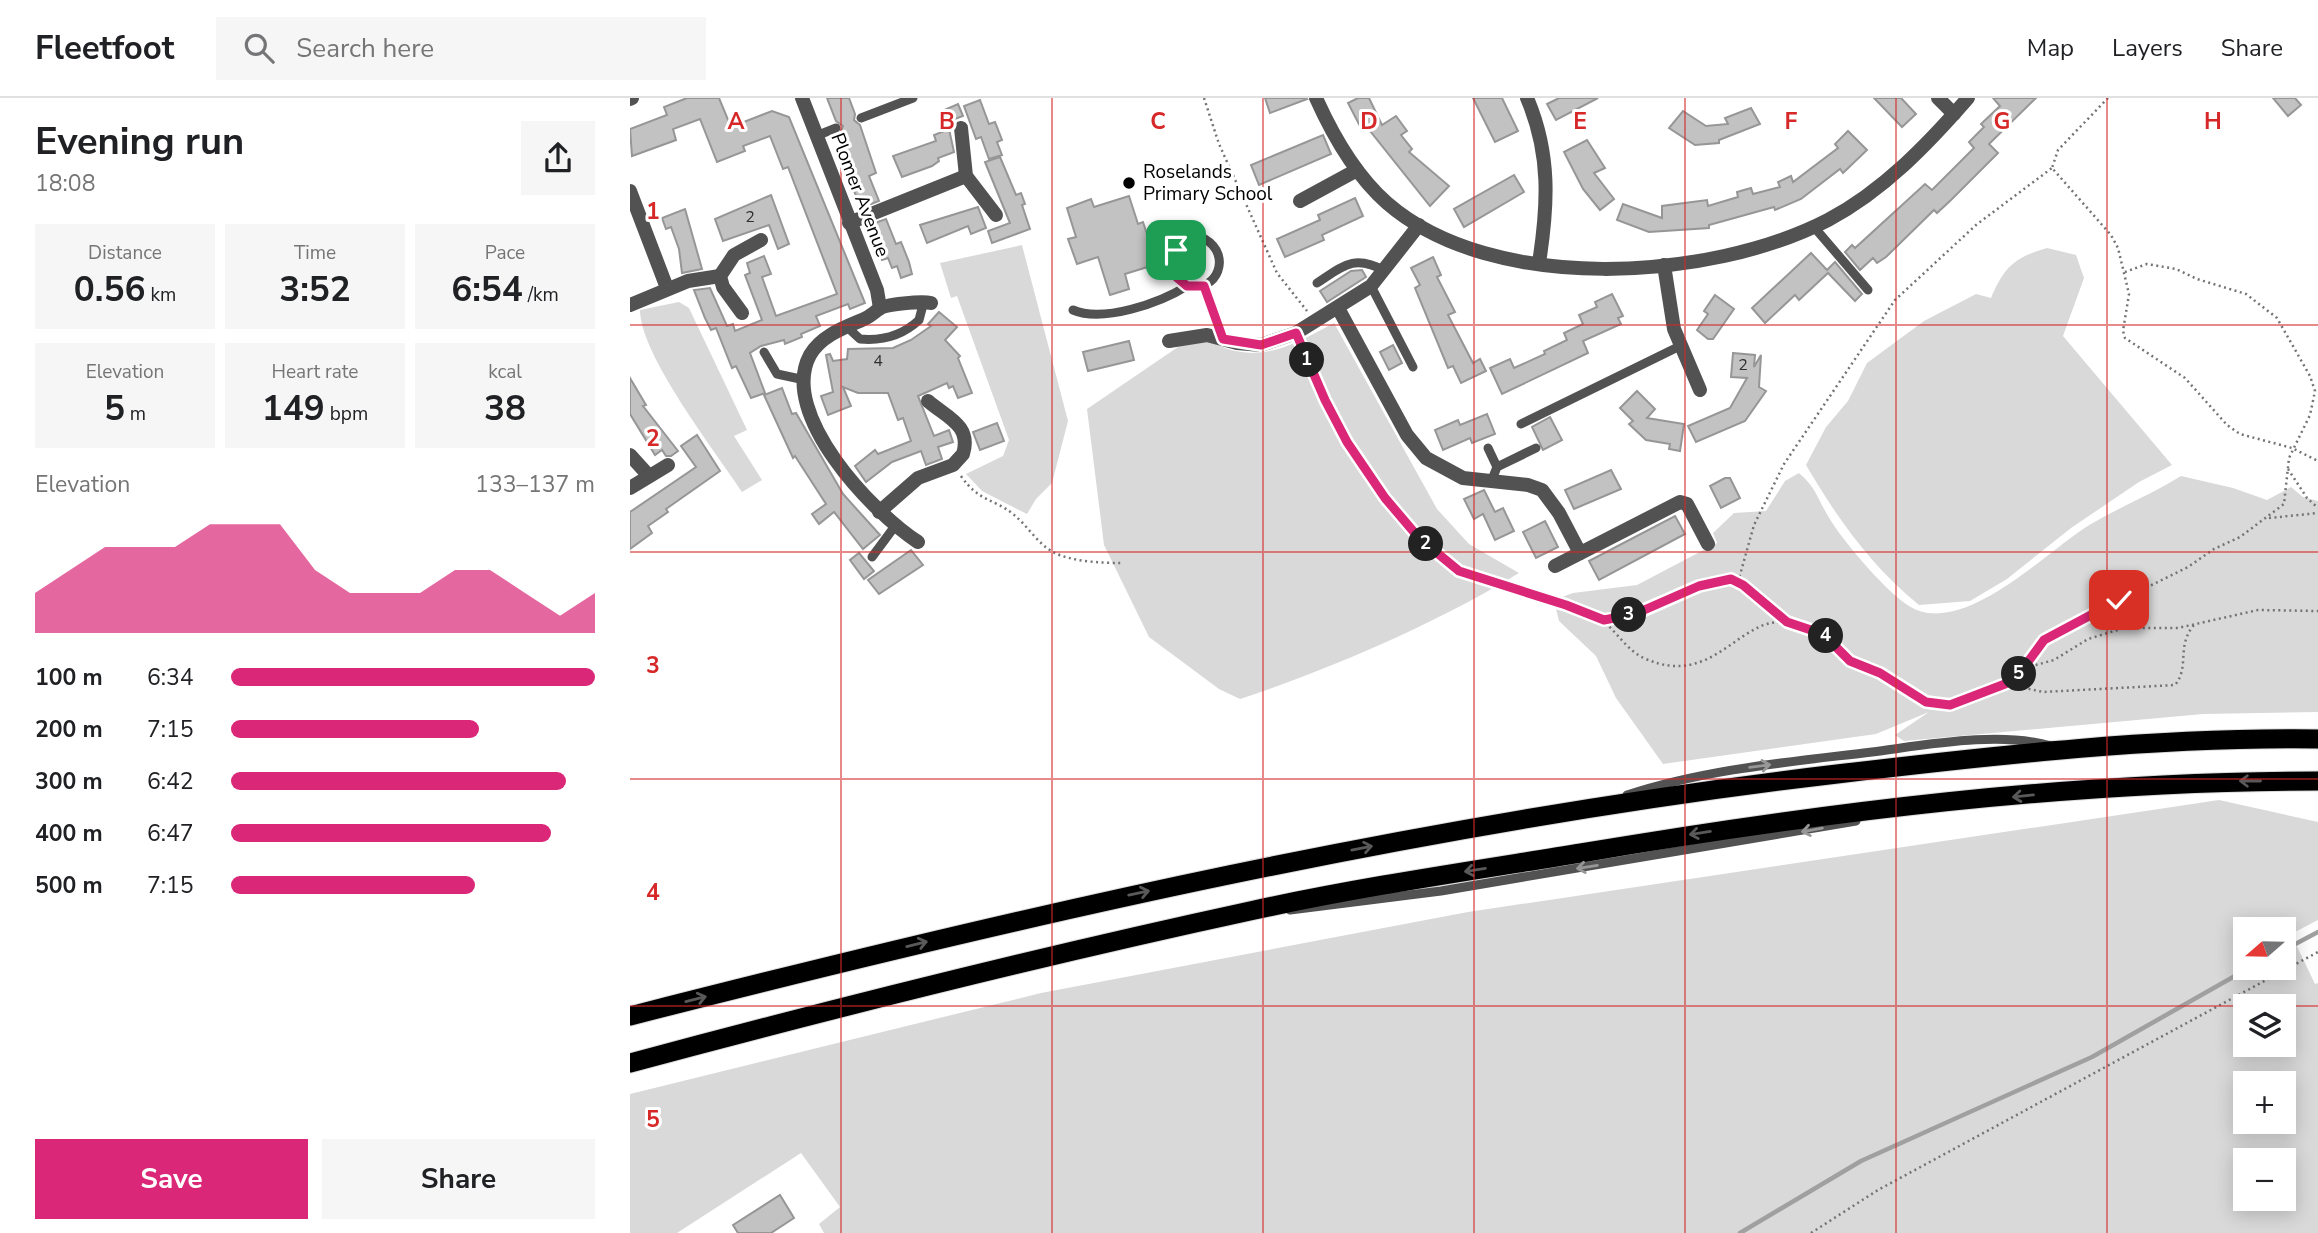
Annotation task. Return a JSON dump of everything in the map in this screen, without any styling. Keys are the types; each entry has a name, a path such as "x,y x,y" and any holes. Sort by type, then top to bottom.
{"highway":[{"path":"630,1016 999,924 1180,884 1599,805 1713,788 2062,749 2193,741 2318,739"},
{"path":"630,1063 831,1009 1252,910 1706,832 1926,805 2114,787 2211,781 2318,781"}],"street":[{"name":"Plomer Avenue","path":"802,98 877,290 880,308"},
{"path":"1316,98 1337,141 1357,170 1387,204 1419,225 1482,251 1539,263 1602,268 1664,265 1752,249 1814,227 1844,211 1886,181 1968,98"},
{"path":"1527,98 1541,137 1547,174 1546,210 1539,263"},
{"path":"1938,98 1954,114"},
{"path":"961,128 966,176 996,215"},
{"path":"1300,201 1357,170"},
{"path":"849,223 966,176"},
{"path":"630,191 667,288"},
{"path":"1169,341 1207,335 1261,345 1296,333 1371,286 1419,225"},
{"path":"742,313 723,287 720,276 734,255 761,240"},
{"path":"1664,265 1672,319 1680,346 1700,390"},
{"path":"630,304 704,276 720,276"},
{"path":"918,542 879,512 846,476 824,443 809,407 805,380 806,366 819,344 870,317 880,308 927,302"},
{"path":"1338,308 1407,435 1419,451 1455,475 1528,485 1542,490 1559,513 1580,553"},
{"path":"879,512 918,478 953,465 965,447 963,431 957,422 928,401"},
{"path":"630,455 649,475"},
{"path":"630,488 668,465"},
{"path":"1555,566 1680,502 1688,505 1708,544"}],"lane":[{"path":"861,118 913,98"},
{"path":"816,136 836,128"},
{"path":"1814,227 1868,290"},
{"path":"1073,310 1087,316 1105,315 1173,295 1187,286 1204,286 1217,276 1220,260 1212,244 1197,239 1181,244 1172,258 1174,275 1187,286"},
{"path":"1317,283 1353,262 1368,262 1385,271"},
{"path":"1204,286 1223,339"},
{"path":"1371,286 1413,368"},
{"path":"847,327 860,339 880,340 919,320 927,302"},
{"path":"1521,424 1680,346"},
{"path":"764,352 777,374 805,380"},
{"path":"1488,448 1497,467"},
{"path":"1491,482 1497,467 1536,449"},
{"path":"872,557 895,526"}],"path":[{"path":"1204,98 1219,144 1278,273 1296,299 1317,320"},
{"path":"1738,582 1754,525 1784,464 1900,295 1982,220 2052,168 2058,150 2108,98"},
{"path":"2052,168 2111,235 2125,272 2130,305 2123,331 2130,344 2150,353 2185,378 2227,425 2240,434 2292,448 2318,461"},
{"path":"1604,620 1648,610 1699,586 1723,580 1738,582 1787,622 1823,634 1850,661 1880,673 1926,702 1938,705 1957,704 2005,684 2023,668 2044,640 2178,572 2266,518 2284,504 2292,448 2310,415 2317,389 2286,332 2277,318 2261,303 2235,289 2159,265 2147,264 2125,272"},
{"path":"1296,333 1325,400 1347,442 1385,498 1419,538 1459,571 1604,620 1635,654 1656,663 1682,666 1705,662 1766,624 1787,622"},
{"path":"953,465 970,489 992,505 1011,512 1054,553 1098,563 1123,563"},
{"path":"2288,468 2318,510"},
{"path":"2266,518 2318,510"},
{"path":"2023,668 2054,660 2099,635 2147,627 2194,625 2250,611 2318,611"},
{"path":"2087,616 2147,627"},
{"path":"2005,684 2043,692 2175,685 2182,671 2185,638 2194,625"},
{"path":"1811,1233 1878,1190 2318,952"}],"shaded area":[{"path":"1022,245 1068,421 1052,483 1036,499 1027,514 982,491 966,474 1003,456 1009,440 957,296 951,298 940,263"},
{"path":"2047,248 2076,255 2084,278 2063,336 2172,465 2139,482 2071,528 2007,579 1970,601 1919,605 1870,558 1830,504 1806,465 1826,427 1848,401 1867,363 1924,321 1976,294 1991,298 2001,278 2012,265 2027,255"},
{"path":"679,302 689,308 747,430 734,436 762,480 742,492 665,377 643,329 640,310"},
{"path":"1334,323 1437,509 1469,544 1519,573 1454,610 1383,644 1240,699 1219,689 1149,637 1104,545 1087,409 1197,334 1234,351 1266,352 1299,341"},
{"path":"1799,473 1813,488 1843,537 1875,576 1906,604 1928,613 1952,612 1977,603 2027,571 2091,524 2181,476 2233,488 2267,500 2291,487 2303,497 2318,501 2318,712 2203,714 1904,741 1895,735 1929,712 1876,734 1663,764 1616,698 1596,656 1559,621 1554,600 1573,593 1637,585 1717,543 1713,533 1734,513 1766,511 1785,481"},
{"path":"2219,800 2318,822 2318,920 2296,931 2296,917 2233,917 2233,980 2296,980 2296,944 2315,984 2318,983 2318,1233 824,1233 819,1224 840,1207 801,1153 677,1233 630,1233 630,1094 1041,993 1468,912"}],"building":[{"path":"687,98 719,98 731,127 772,111 789,117 865,303 850,309 848,304 816,316 820,326 801,334 802,337 785,344 784,340 761,346 750,353 765,393 751,398 736,366 732,368 716,328 711,330 694,290 710,288 727,326 733,324 735,331 762,320 745,275 750,273 747,263 764,256 771,274 762,277 776,316 837,294 788,167 783,169 770,136 743,146 745,151 717,162 700,119 673,129 676,140 632,156 630,129 667,115 664,107"},
{"path":"827,98 849,98 855,114 854,120 860,125 876,173 869,176 879,201 861,208 847,174 851,172 847,162 851,160 840,133 843,126 836,121"},
{"path":"1265,98 1306,98 1307,99 1270,113"},
{"path":"1358,98 1369,98 1382,125 1396,116 1407,131 1401,135 1412,149 1409,152 1449,186 1430,206 1366,126 1361,128 1348,103"},
{"path":"1473,98 1502,98 1518,131 1495,142"},
{"path":"1559,98 1598,98 1556,120 1547,104"},
{"path":"1874,98 1901,98 1916,114 1902,127"},
{"path":"1993,98 2036,98 1989,144 1998,153 1951,200 1937,213 1934,210 1886,257 1877,263 1873,258 1860,270 1845,252 1852,245 1855,248 1925,184 1932,190 1974,148 1969,142 1984,127 1981,124 2000,106"},
{"path":"2273,98 2295,98 2301,105 2288,116"},
{"path":"980,100 989,124 995,122 1002,140 997,142 1002,155 989,159 981,137 976,139 964,106"},
{"path":"958,104 963,116 947,122 942,111"},
{"path":"1751,108 1760,124 1719,140 1719,143 1695,145 1669,128 1683,111 1706,126 1728,124 1725,118"},
{"path":"949,129 954,152 938,158 939,161 932,166 902,177 893,156 936,141 934,135"},
{"path":"1848,131 1867,150 1843,173 1840,169 1801,199 1775,210 1774,207 1709,225 1709,228 1649,232 1617,220 1623,204 1662,218 1662,206 1707,200 1708,206 1738,197 1737,192 1751,188 1753,194 1780,187 1778,182 1791,176 1793,182 1838,148 1835,144"},
{"path":"1323,135 1331,154 1259,185 1251,165"},
{"path":"1587,140 1605,168 1594,173 1614,199 1600,210 1583,189 1564,152"},
{"path":"1000,157 1016,195 1021,193 1030,229 992,243 988,231 1010,223 985,162"},
{"path":"1514,175 1524,192 1464,227 1454,209"},
{"path":"771,195 789,244 778,249 769,225 723,241 715,219"},
{"path":"1129,196 1138,224 1143,222 1157,264 1125,274 1129,289 1110,295 1098,257 1077,264 1068,239 1076,237 1067,208 1091,199 1094,207"},
{"path":"1355,198 1363,216 1322,235 1324,240 1285,257 1277,239 1320,220 1318,215"},
{"path":"978,207 986,228 971,234 968,226 927,243 920,225"},
{"path":"685,209 702,269 682,273 679,249 671,227 666,229 662,218"},
{"path":"886,219 896,244 901,242 909,262 912,274 901,278 897,266 892,268 888,258 882,260 869,225"},
{"path":"1811,253 1827,270 1835,262 1862,294 1855,301 1828,273 1799,300 1795,295 1765,323 1752,308"},
{"path":"1433,257 1441,275 1437,277 1455,312 1448,315 1473,363 1480,359 1486,371 1461,383 1453,366 1448,368 1415,288 1420,285 1411,268"},
{"path":"1362,270 1366,277 1327,302 1320,291 1351,271"},
{"path":"1612,294 1623,316 1618,318 1621,324 1583,341 1588,353 1502,394 1490,368 1510,359 1514,368 1545,354 1544,351 1567,340 1564,333 1583,324 1579,315 1597,307 1595,302"},
{"path":"1715,295 1734,309 1713,339 1708,339 1697,330 1708,314 1704,311"},
{"path":"939,312 957,327 945,340 960,356 958,358 972,393 958,398 953,386 949,388 947,383 918,396 934,436 949,430 953,442 938,447 942,459 926,465 921,451 892,462 866,482 855,466 875,450 878,454 911,441 903,418 898,420 888,393 858,393 843,387 851,406 828,415 821,396 833,392 826,355 830,354 833,361 847,359 848,349 893,348 931,326 928,324"},
{"path":"1129,341 1134,360 1088,371 1083,352"},
{"path":"1393,345 1402,363 1389,370 1380,352"},
{"path":"1733,353 1755,355 1754,367 1761,355 1759,387 1766,391 1745,421 1696,442 1688,426 1730,408 1747,378 1731,377"},
{"path":"630,378 646,405 643,406 678,451 671,456 666,456 662,450 655,455 630,414"},
{"path":"782,388 792,414 796,413 843,494 880,535 863,549 834,512 819,524 812,514 826,504 795,456 793,458 764,395"},
{"path":"1637,391 1655,409 1647,418 1684,424 1680,451 1669,449 1670,444 1646,440 1629,424 1633,421 1620,408"},
{"path":"1487,414 1495,434 1472,443 1470,438 1443,450 1435,430 1458,420 1460,425"},
{"path":"1550,417 1562,440 1543,450 1532,427"},
{"path":"997,423 1004,441 980,450 973,432"},
{"path":"697,435 720,471 666,509 668,512 648,526 652,533 630,549 630,512 696,467 681,446"},
{"path":"1611,470 1621,489 1574,509 1565,490"},
{"path":"1730,478 1740,498 1721,508 1710,486"},
{"path":"1484,490 1495,512 1503,508 1514,531 1495,540 1483,514 1474,519 1464,499"},
{"path":"1675,516 1685,534 1599,580 1589,561"},
{"path":"1545,521 1558,547 1536,558 1523,532"},
{"path":"911,550 923,565 879,594 868,580"},
{"path":"859,553 874,571 864,579 850,560"},
{"path":"780,1195 794,1218 771,1233 738,1233 733,1225"}],"waterway":[{"path":"2296,944 2318,932"},
{"path":"1740,1233 1861,1161 2092,1057 2233,977"}],"place":[{"name":"Roselands Primary School","path":"1129,183"}],"route":[{"path":"1176,250 1172,258 1174,275 1187,286 1204,286 1223,339 1245,345 1261,345 1296,333 1336,422 1385,498 1419,538 1448,564 1483,580 1566,605 1604,620 1648,610 1699,586 1731,579 1743,585 1787,622 1823,634 1850,661 1880,673 1915,697 1938,705 1957,704 2005,684 2019,674 2044,640 2119,600"}]}
